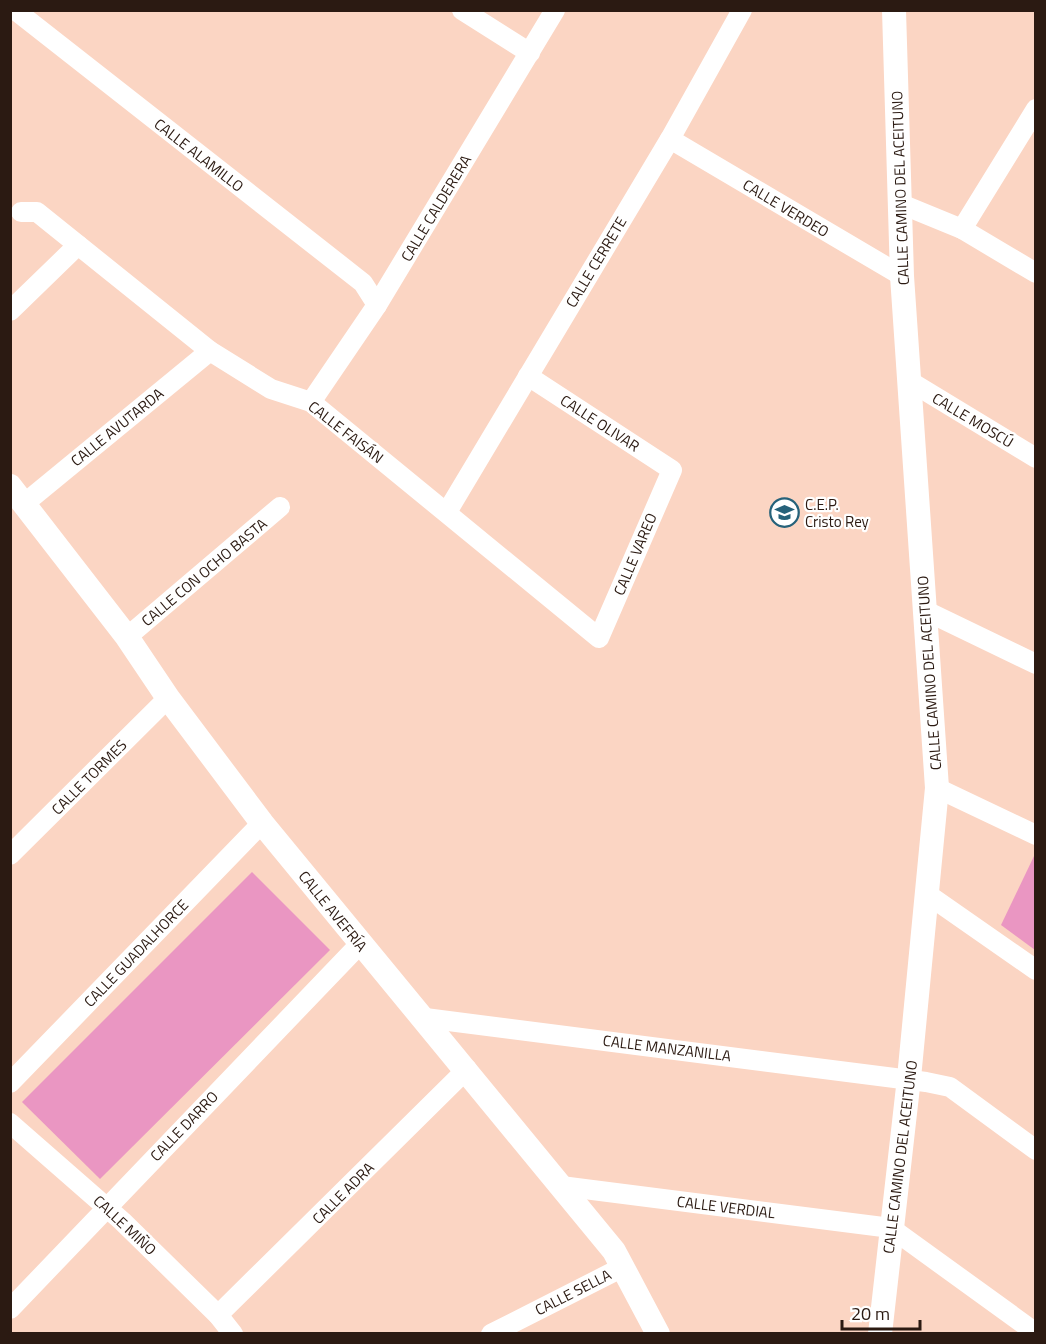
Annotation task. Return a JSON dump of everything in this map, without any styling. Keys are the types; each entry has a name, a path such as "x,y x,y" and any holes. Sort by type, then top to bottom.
{"street":[{"name":"CALLE ALAMILLO","path":"15,10 363,283 377,304"},
{"path":"462,10 530,53"},
{"name":"CALLE CALDERERA","path":"311,402 377,304 555,10"},
{"name":"CALLE CERRETE","path":"447,512 670,139 742,10"},
{"name":"CALLE CAMINO DEL ACEITUNO","path":"880,1334 909,1078 937,788 937,753 924,610 911,382 902,276 894,10"},
{"path":"962,229 1035,109"},
{"name":"CALLE VERDEO","path":"670,139 902,276"},
{"path":"901,204 962,229 1035,273"},
{"name":"CALLE FAISÁN","path":"21,212 37,212 210,351 271,389 311,402 599,638"},
{"path":"10,311 78,245"},
{"name":"CALLE AVUTARDA","path":"18,494 210,351"},
{"name":"CALLE OLIVAR","path":"528,376 672,470"},
{"name":"CALLE MOSCÚ","path":"911,382 1035,458"},
{"name":"CALLE VAREO","path":"599,638 672,470"},
{"name":"CALLE AVEFRÍA","path":"18,494 127,637 168,698 262,823 359,945 467,1069 614,1251 658,1334"},
{"name":"CALLE CON OCHO BASTA","path":"127,637 280,507"},
{"path":"924,610 1035,664"},
{"name":"CALLE TORMES","path":"12,851 168,698"},
{"path":"937,788 1035,835"},
{"name":"CALLE GUADALHORCE","path":"10,1083 262,823"},
{"path":"927,894 1035,970"},
{"name":"CALLE DARRO","path":"10,1309 359,945"},
{"name":"CALLE MANZANILLA","path":"424,1018 909,1078 950,1088 1035,1150"},
{"name":"CALLE ADRA","path":"218,1315 467,1069"},
{"name":"CALLE MIÑO","path":"10,1123 106,1207 218,1315 233,1334"},
{"name":"CALLE VERDIAL","path":"561,1186 891,1228"},
{"path":"891,1228 1035,1333"},
{"name":"CALLE SELLA","path":"491,1334 623,1267"}],"shaded area":[{"path":"1035,854 1036,950 1001,925"},
{"path":"252,872 330,950 100,1179 22,1102"}],"place":[{"name":"C.E.P. Cristo Rey","path":"784,513"}]}
